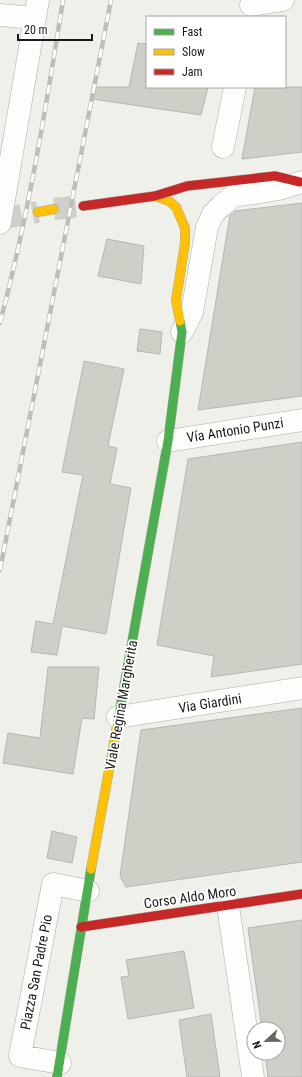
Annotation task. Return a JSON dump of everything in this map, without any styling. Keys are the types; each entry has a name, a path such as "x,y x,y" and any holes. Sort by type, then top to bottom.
{"street":[{"path":"250,8 283,0"},
{"path":"0,15 36,9 1,219"},
{"path":"223,147 235,88"},
{"path":"83,206 155,196 187,186 275,176 301,182"},
{"name":"Viale Regina Margherita","path":"182,332 192,312 207,227 213,214 233,196 279,189 301,182"},
{"name":"Viale Regina Margherita","path":"59,1070 81,927 168,440 182,332 176,300 185,243 185,228 176,207 170,201 155,196"},
{"path":"38,212 54,209"},
{"name":"Vía Antonio Punzi","path":"168,440 302,420"},
{"name":"Via Giardini","path":"118,717 302,688"},
{"name":"Piazza San Padre Pio","path":"59,1070 20,1056 53,884 88,891"},
{"name":"Corso Aldo Moro","path":"81,927 302,894"},
{"path":"228,906 253,1077"}],"building":[{"path":"138,43 146,44 146,88 208,88 201,115 92,99 92,87 129,87"},
{"path":"302,87 302,152 242,159 255,88"},
{"path":"302,203 302,396 198,410 230,215 235,211"},
{"path":"107,239 144,246 141,284 98,276"},
{"path":"140,329 162,332 160,354 137,351"},
{"path":"84,361 124,369 108,446 117,448 110,484 131,488 106,634 62,626 57,655 31,652 36,621 53,624 83,475 62,472"},
{"path":"302,442 302,664 211,677 214,656 157,645 188,459"},
{"path":"48,667 99,667 94,719 82,718 73,774 3,763 8,733 40,738"},
{"path":"302,708 302,862 126,887 120,876 141,730"},
{"path":"52,831 77,837 72,863 47,858"},
{"path":"302,920 302,1077 268,1077 266,1061 286,1061 286,1021 261,1021 248,928"},
{"path":"184,951 194,1008 128,1019 121,977 129,976 126,960"},
{"path":"211,1014 220,1077 187,1077 179,1020"}],"tunnel":[{"path":"54,209 83,206"},
{"path":"0,219 38,212"}],"railway":[{"path":"0,323 28,203 63,0"},
{"path":"0,570 111,0"}],"traffic: fast":[{"path":"119,715 168,441 182,332 180,321"},
{"path":"57,1077 91,869"}],"traffic: slow":[{"path":"155,196 169,201 176,207 185,228 185,243 176,300 180,321"},
{"path":"38,212 54,209"},
{"path":"91,869 119,715"}],"traffic: jam":[{"path":"83,206 155,196 187,186 275,176 300,182"},
{"path":"81,927 302,894"}]}
